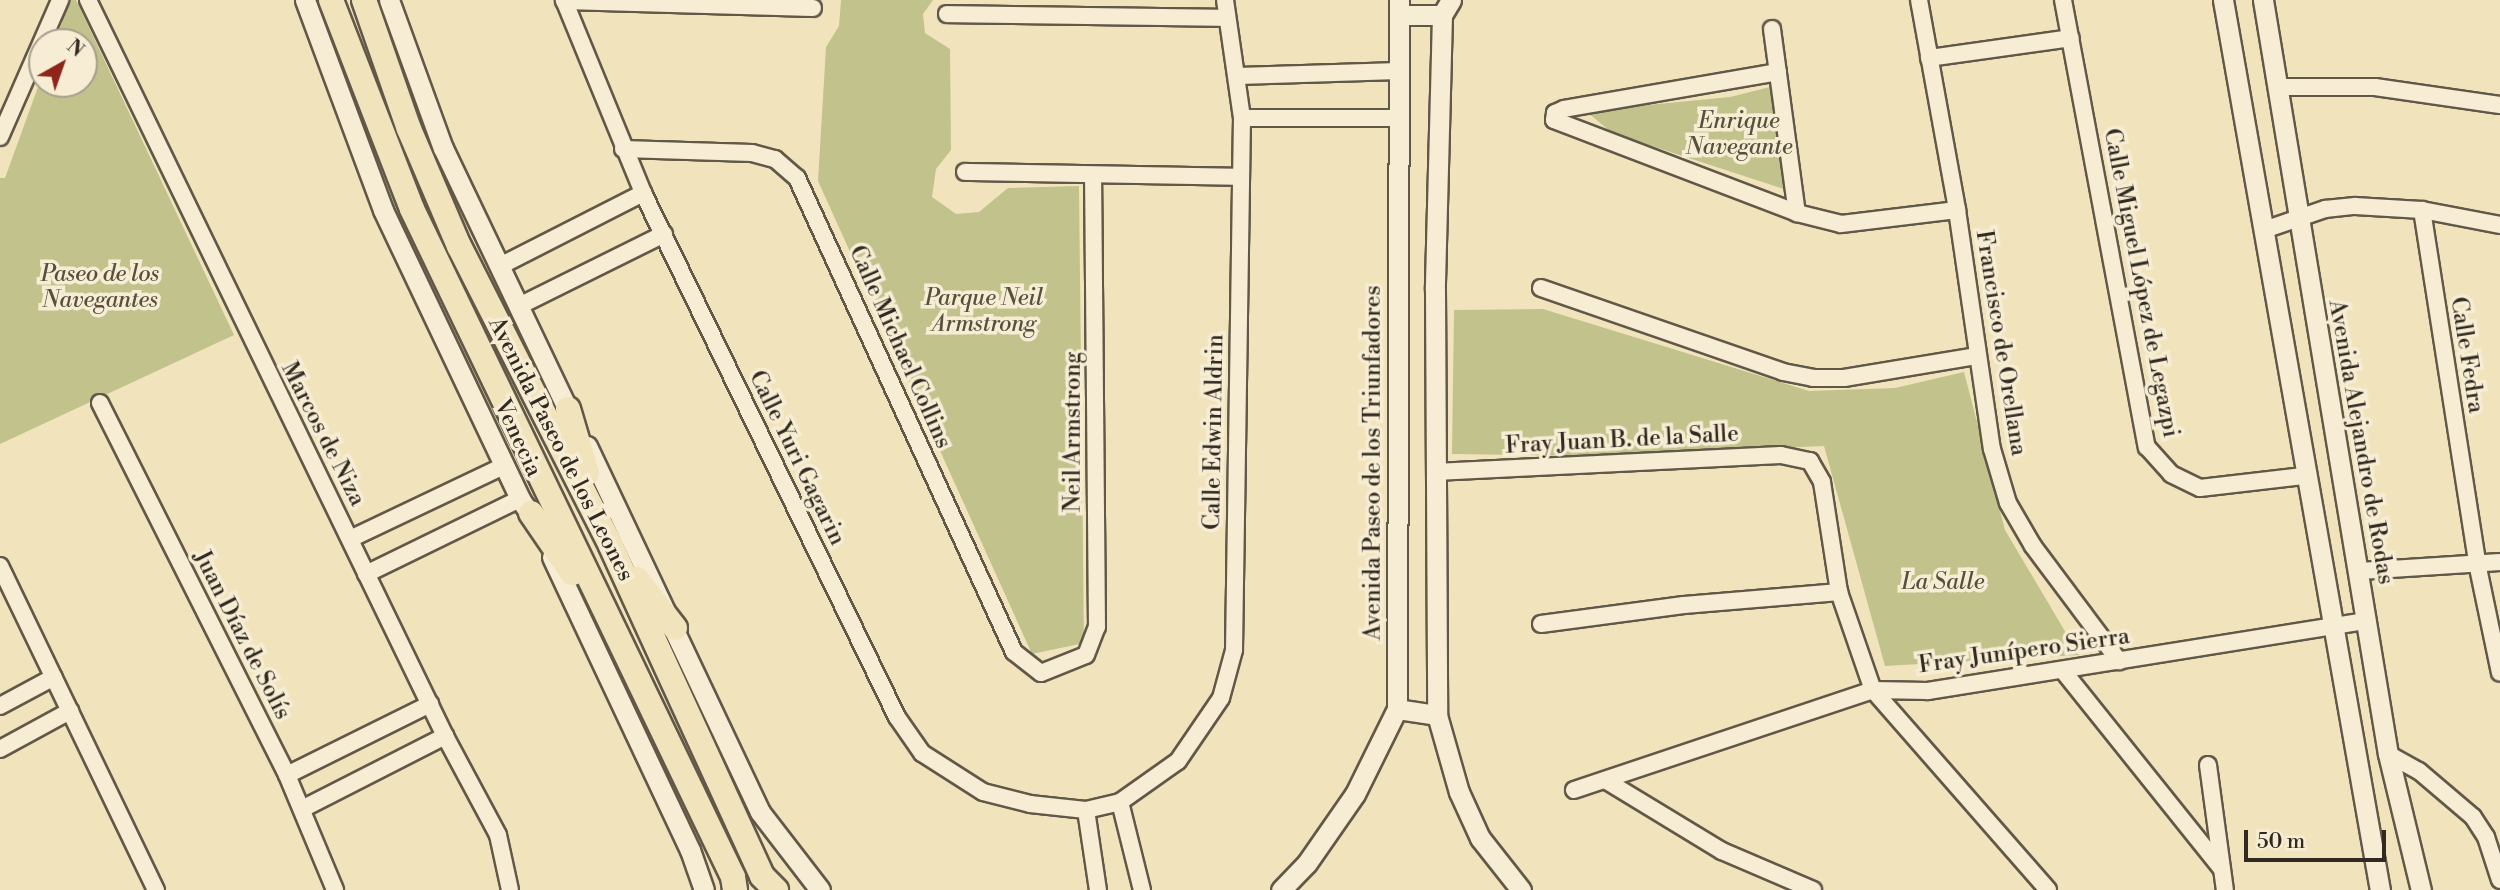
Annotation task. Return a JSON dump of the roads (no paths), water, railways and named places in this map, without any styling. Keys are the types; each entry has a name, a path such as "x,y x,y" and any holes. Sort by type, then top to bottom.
{"main road":[{"name":"Avenida Paseo de los Leones","path":"331,0 412,209 736,886"},
{"name":"Avenida Paseo de los Leones","path":"364,0 410,129 459,246 608,540 769,885"},
{"path":"568,409 608,540 675,628"},
{"path":"525,506 619,642"}],"street":[{"path":"0,137 60,0"},
{"name":"Marcos de Niza","path":"88,0 445,736 498,835 510,890"},
{"name":"Venecia","path":"305,0 383,210 690,850 704,890"},
{"path":"389,0 443,148 675,628 760,812 820,890"},
{"path":"564,0 813,8"},
{"name":"Calle Yuri Gagarin","path":"564,0 643,193 897,717 922,753 983,792 1030,804 1094,808"},
{"name":"Calle Edwin Aldrin","path":"1094,808 1119,802 1178,761 1201,733 1221,698 1234,650 1242,118 1225,0"},
{"name":"Francisco de Orellana","path":"1919,0 1957,210 1992,449 2008,503 2032,546 2119,661"},
{"name":"Calle Miguel López de Legazpi","path":"2063,0 2147,447 2171,474 2200,488 2304,476"},
{"path":"2223,0 2330,627 2380,890"},
{"name":"Avenida Alejandro de Rodas","path":"2263,0 2279,87 2296,217 2360,571 2388,754 2421,890"},
{"path":"1400,7 1446,8 1436,472 1437,715 1459,792 1480,838 1521,890"},
{"name":"Avenida Paseo de los Triunfadores","path":"1281,890 1307,863 1355,794 1398,709 1400,7"},
{"path":"947,14 1227,18"},
{"path":"1772,29 1797,213"},
{"path":"1929,58 2071,38"},
{"path":"1238,76 1399,71"},
{"path":"1778,72 1555,113 1554,120 1560,126 1797,213 1841,224 1957,210"},
{"path":"2279,87 2375,87 2500,105"},
{"path":"1242,118 1398,118"},
{"name":"Calle Michael Collins","path":"623,149 752,153 775,159 797,178 1014,652 1041,673 1060,668"},
{"path":"965,172 1241,177"},
{"name":"Neil Armstrong","path":"1060,668 1086,655 1097,627 1093,176"},
{"path":"500,266 643,193"},
{"path":"2264,230 2296,217 2355,206 2422,210 2500,225"},
{"name":"Calle Fedra","path":"2422,210 2477,563 2500,673"},
{"path":"519,306 664,234"},
{"path":"1541,288 1783,372 1813,378 1844,378 1977,356"},
{"name":"Juan Díaz de Solís","path":"100,403 287,775 335,890"},
{"name":"Fray Juan B. de la Salle","path":"1436,472 1781,455 1810,461 1822,482 1839,592"},
{"path":"350,538 504,466"},
{"path":"366,574 525,506"},
{"path":"2360,571 2500,562"},
{"path":"0,566 156,890"},
{"path":"1541,624 1684,605 1839,592 1873,690 2048,890"},
{"name":"Fray Junípero Sierra","path":"1574,790 1873,690 1928,691 2367,621"},
{"path":"2064,671 2222,869"},
{"path":"0,706 54,677"},
{"path":"287,775 430,704"},
{"path":"1398,709 1437,715"},
{"path":"0,749 70,711"},
{"path":"302,809 445,736"},
{"path":"2388,754 2419,771 2473,817 2486,837 2500,880"},
{"path":"2208,765 2225,890"},
{"path":"1605,780 1722,851 1813,890"},
{"path":"1119,802 1142,890"},
{"path":"1094,808 1098,890"}],"park label":[{"name":"Enrique Navegante","path":"1739,134"},
{"name":"Paseo de los Navegantes","path":"100,287"},
{"name":"Parque Neil Armstrong","path":"984,311"},
{"name":"La Salle","path":"1943,582"}]}
